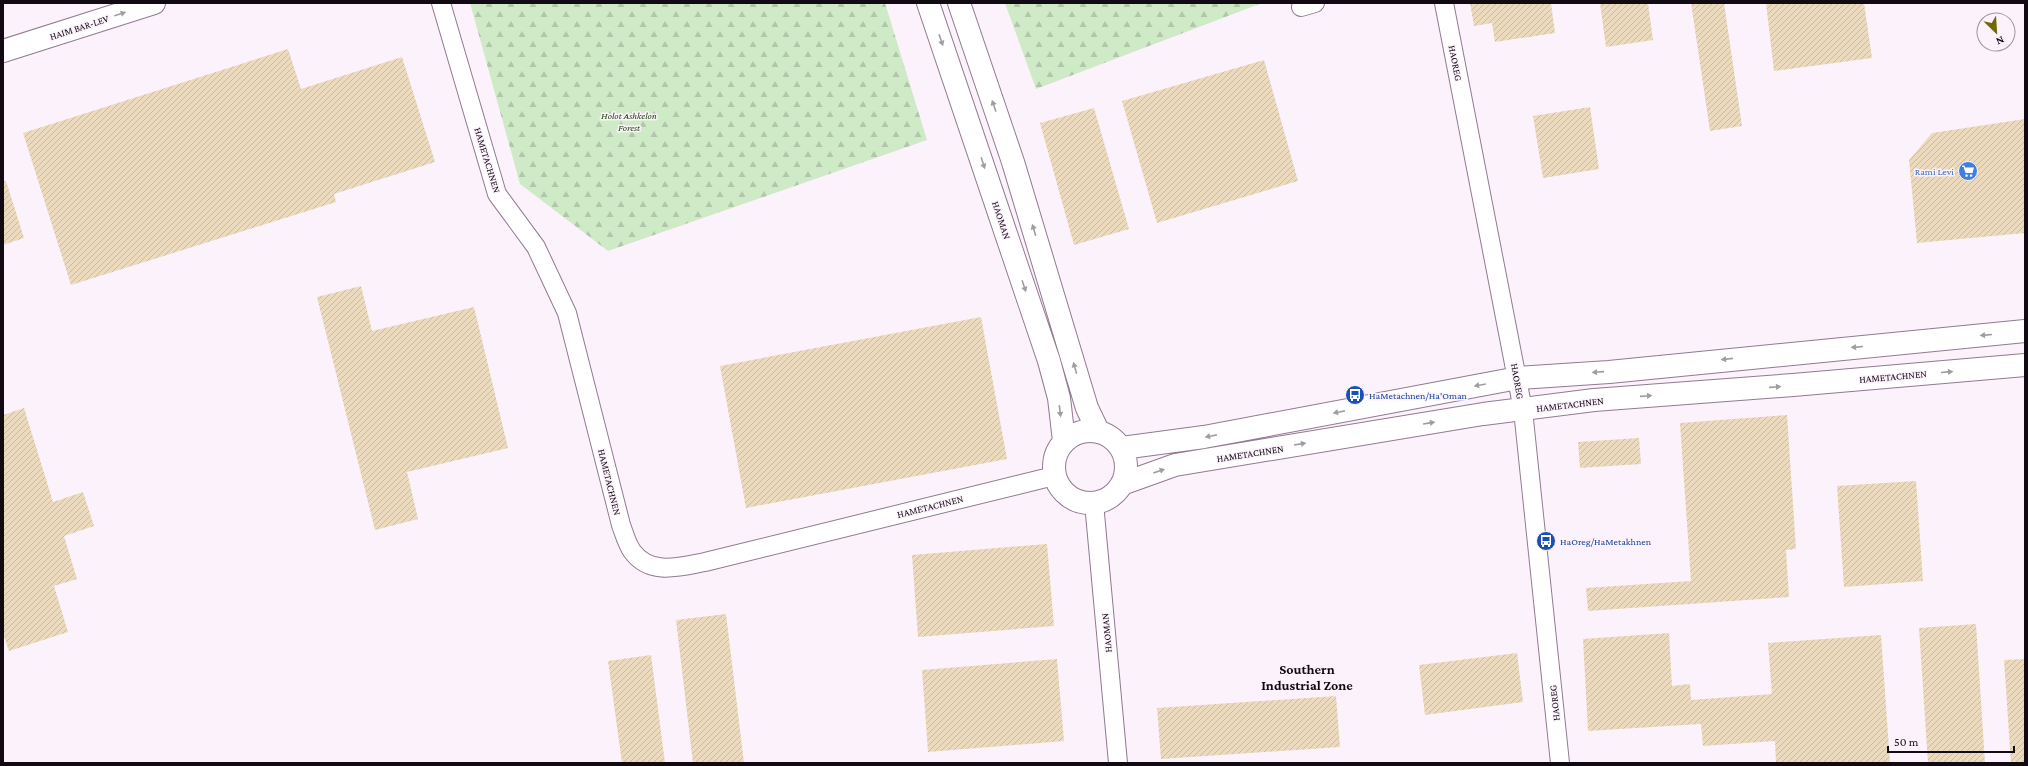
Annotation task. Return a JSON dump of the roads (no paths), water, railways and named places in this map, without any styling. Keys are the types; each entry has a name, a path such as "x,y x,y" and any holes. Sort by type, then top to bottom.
{"street":[{"name":"HAIM BAR-LEV","path":"3,51 154,3"},
{"name":"HAMETACHNEN","path":"441,3 497,194 536,248 567,313 621,525 631,551 647,565 668,569 704,562 1054,476"},
{"name":"HAOMAN","path":"928,3 1049,361 1059,398 1064,441"},
{"path":"959,3 1014,162 1087,408 1098,431"},
{"name":"HAOREG","path":"1444,3 1524,410 1560,763"},
{"path":"1122,448 1204,437 1518,378 1610,372 2025,331"},
{"name":"HAMETACHNEN","path":"1122,484 1175,465 1476,416 1594,400 2025,365"},
{"path":"1098,431 1116,440 1122,448 1126,466 1122,484 1115,493 1105,500 1094,503 1083,503 1069,497 1058,485 1054,476 1053,463 1057,451 1064,441 1080,432 1098,431"},
{"name":"HAOMAN","path":"1094,503 1118,763"}],"place":[{"name":"Rami Levi","path":"1968,171"},
{"name":"HaMetachnen/Ha'Oman","path":"1355,395"},
{"name":"HaOreg/HaMetakhnen","path":"1546,541"}],"district":[{"name":"Southern Industrial Zone","path":"1307,678"}],"park label":[{"name":"Holot Ashkelon Forest","path":"629,120"}]}
